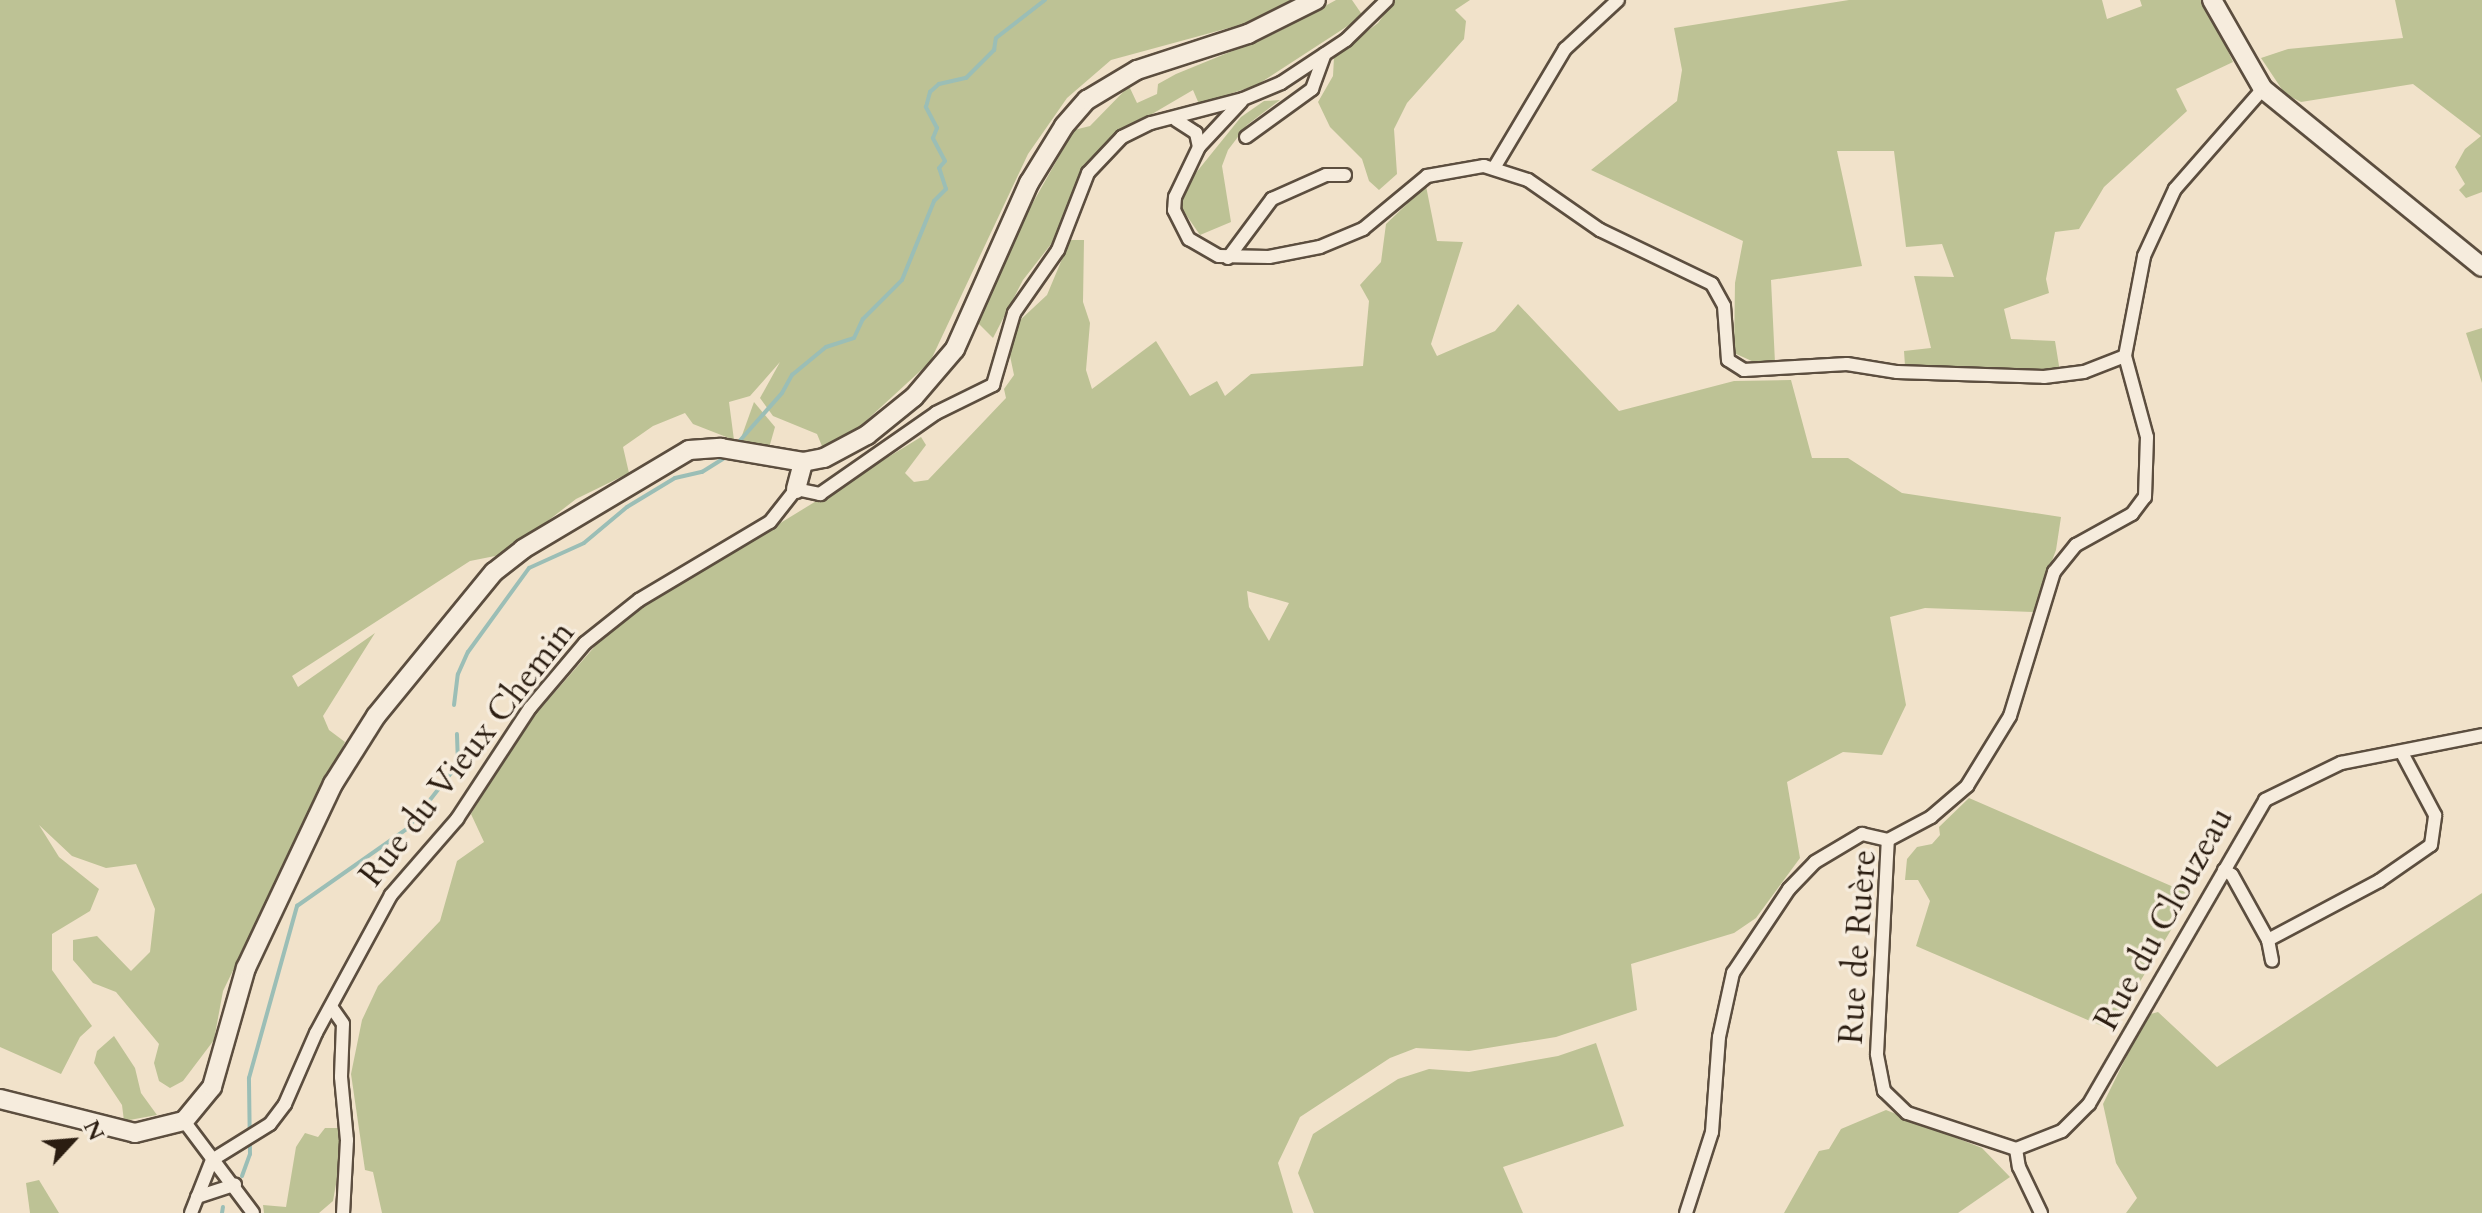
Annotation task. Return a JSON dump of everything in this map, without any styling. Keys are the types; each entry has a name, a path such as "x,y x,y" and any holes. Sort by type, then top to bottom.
{"street":[{"path":"803,462 796,489 820,494 936,413 993,385 1008,323 1058,250 1088,173 1110,147 1136,128 1176,120 1243,99 1281,83 1325,54 1387,0"},
{"path":"1494,168 1565,49 1618,0"},
{"path":"2212,0 2263,89 2482,267"},
{"path":"0,1099 135,1133 184,1121 212,1087 246,968 333,784 376,716 494,572 523,549 689,450 721,448 803,462 824,458 858,441 943,366 1029,183 1064,126 1087,100 1137,70 1248,34 1310,2"},
{"path":"1246,137 1312,89 1325,54"},
{"name":"Rue de Ruère","path":"2016,1149 1907,1113 1884,1091 1877,1054 1888,840 1931,817 1967,786 2010,716 2054,572 2076,545 2132,514 2145,497 2147,437 2125,356 2128,326 2153,227 2211,144 2263,89"},
{"path":"1243,99 1199,147 1175,197 1174,210 1189,239 1228,258 1320,247 1363,229 1427,176 1471,166 1494,168 1528,180 1600,230 1712,284 1724,306 1728,360 1744,370 1847,364 1897,372 2044,377 2084,372 2125,356"},
{"path":"1176,120 1196,133 1199,147"},
{"path":"1228,258 1272,199 1326,175 1345,175"},
{"name":"Rue du Vieux Chemin","path":"212,1160 243,1136 263,1128 285,1104 299,1067 391,895 457,819 530,708 585,643 639,600 770,522 796,489"},
{"name":"Rue du Clouzeau","path":"2016,1149 2062,1131 2089,1104 2265,800 2341,763 2482,735"},
{"path":"2268,940 2379,881 2431,845 2435,815 2402,753"},
{"path":"1686,1213 1712,1132 1719,1037 1733,973 1789,889 1815,862 1862,834 1888,840"},
{"path":"2224,870 2232,875 2268,940 2272,961"},
{"path":"332,1008 343,1024 347,1140 343,1213"},
{"path":"184,1121 212,1160 235,1185 253,1213"},
{"path":"2016,1149 2019,1167 2041,1213"},
{"path":"191,1213 212,1160"},
{"path":"197,1197 235,1185"}],"green space":[{"path":"0,0 1290,0 1277,15 1111,60 1067,98 1028,154 930,362 843,442 824,451 817,434 773,416 760,398 780,362 750,396 729,402 734,440 693,424 685,413 653,426 623,447 629,473 576,499 505,554 470,561 292,676 298,687 375,633 323,716 329,730 345,742 223,991 214,1040 183,1081 170,1088 159,1081 154,1063 159,1044 116,992 93,983 73,960 73,940 97,936 131,971 150,952 155,909 136,864 106,868 72,856 39,825 59,857 99,889 90,911 52,934 52,970 92,1026 80,1037 61,1074 0,1047"},
{"path":"1336,0 1352,0 1363,16 1257,85 1199,104 1193,90 1111,138 1089,161 1055,239 1023,280 993,338 977,322 1005,252 1074,130 1090,126 1129,86 1137,103 1157,94 1158,84 1176,74 1276,33"},
{"path":"1395,0 1470,0 1455,10 1466,21 1464,39 1407,103 1394,129 1397,174 1379,190 1369,181 1362,159 1330,127 1318,102 1333,76 1334,57 1378,23"},
{"path":"1849,0 2102,0 2107,19 2142,6 2140,0 2202,0 2211,14 2233,62 2176,89 2187,111 2104,187 2079,229 2055,232 2046,279 2049,293 2004,309 2011,339 2055,341 2060,372 1905,366 1904,351 1931,348 1914,276 1954,277 1942,244 1906,247 1894,151 1837,151 1862,266 1771,280 1775,363 1754,362 1734,353 1735,283 1743,241 1591,170 1677,101 1682,70 1674,28"},
{"path":"2395,0 2482,0 2482,192 2466,198 2459,190 2465,184 2455,167 2465,149 2481,136 2413,84 2301,102 2285,94 2261,58 2288,49 2403,38"},
{"path":"1280,100 1247,125 1228,150 1222,166 1231,222 1200,235 1180,206 1195,174 1241,117 1264,101"},
{"path":"1426,186 1437,241 1463,242 1431,344 1437,356 1495,331 1518,304 1619,411 1734,381 1791,380 1812,458 1848,458 1902,493 2061,517 2056,550 2033,612 1925,608 1890,617 1906,705 1882,755 1843,752 1787,782 1800,858 1756,918 1734,933 1631,964 1637,1010 1556,1037 1469,1051 1416,1048 1390,1058 1300,1117 1278,1163 1293,1213 382,1213 373,1172 365,1170 351,1074 362,1020 378,986 440,921 457,861 484,842 471,814 505,758 535,715 596,645 643,607 921,437 926,445 905,473 914,482 928,480 1006,398 1004,389 1014,375 1009,351 1018,322 1047,295 1070,240 1084,240 1083,302 1090,323 1086,370 1092,389 1156,341 1190,396 1217,381 1225,396 1251,374 1363,366 1369,301 1360,285 1381,262 1386,224","holes":["1247,591 1289,603 1269,641 1249,607"]},
{"path":"2482,328 2482,383 2466,333"},
{"path":"754,402 775,427 769,448 740,441"},
{"path":"1969,798 2192,895 2111,1030 1916,946 1930,901 1918,880 1905,880 1907,859 1917,847 1932,844 1940,835 1939,827"},
{"path":"2482,893 2482,1213 2126,1213 2137,1198 2116,1163 2103,1104 2147,1015 2158,1012 2217,1067"},
{"path":"114,1036 135,1068 141,1093 157,1115 124,1121 122,1105 94,1063 97,1051"},
{"path":"1596,1043 1624,1126 1503,1167 1523,1213 1314,1213 1298,1173 1313,1134 1398,1079 1429,1069 1469,1072 1558,1056"},
{"path":"1886,1110 1982,1148 2010,1177 1958,1213 1784,1213 1819,1151 1829,1149 1841,1129"},
{"path":"325,1128 341,1128 343,1145 333,1201 319,1213 264,1213 263,1205 286,1207 296,1147 305,1133 318,1137"},
{"path":"39,1180 59,1213 30,1213 26,1183"}],"waterway":[{"path":"736,445 782,393 792,375 826,347 854,338 863,319 902,280 934,201 946,189 939,168 945,161 933,138 937,128 926,107 930,92 939,84 966,78 994,50 996,38 1045,0"},
{"path":"454,705 458,674 468,652 529,568 584,543 627,507 675,478 702,472 729,455"},
{"path":"242,1176 250,1154 249,1078 297,906 408,828 458,764 457,734"},
{"path":"222,1213 223,1207"}]}
